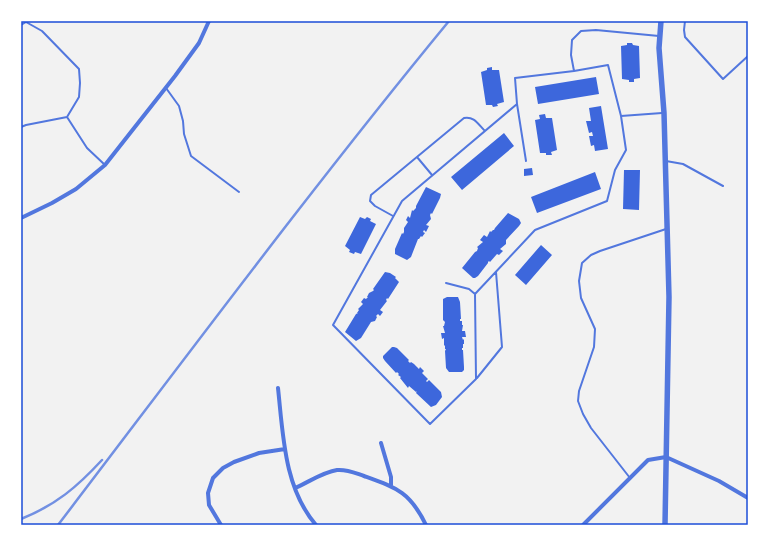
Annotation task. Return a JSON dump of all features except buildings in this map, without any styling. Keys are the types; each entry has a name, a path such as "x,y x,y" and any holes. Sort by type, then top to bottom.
{"street":[{"path":"21,218 76,189 105,165 166,88 199,43 209,21"},
{"path":"661,21 659,48 666,161 669,297 665,525"},
{"path":"278,388 285,449 295,488 305,511 316,525"},
{"path":"381,442 392,477 391,485"},
{"path":"221,525 209,505 208,493 213,478 223,468 234,462 259,453 285,449"},
{"path":"583,525 648,460 666,457 719,482 748,498"},
{"path":"295,488 327,473 339,470 348,471 391,485 406,495 415,504 426,525"}],"lane":[{"path":"685,21 685,37 723,79 748,56"},
{"path":"21,25 26,22 42,31 78,69 80,83 79,97 67,117 21,127"},
{"path":"574,71 572,40 581,31 596,30 660,36"},
{"path":"476,379 475,294 535,230 607,201 615,170 626,150 621,116 608,65 574,71 515,78 517,104 526,161"},
{"path":"166,88 179,106 183,121 184,134 191,156 239,192"},
{"path":"496,271 502,347 476,379 430,424 333,325 402,201 517,104"},
{"path":"621,116 664,113"},
{"path":"67,117 87,148 105,165"},
{"path":"393,216 375,206 370,201 371,195 464,118 470,117 474,119 485,131"},
{"path":"417,157 432,175"},
{"path":"666,161 683,164 723,186"},
{"path":"630,478 591,428 578,401 579,391 594,347 595,329 581,298 579,281 582,263 591,256 600,251 668,228"},
{"path":"446,283 469,289 475,294"}],"railway":[{"path":"58,525 300,208 449,21"},
{"path":"21,519 45,508 75,487 102,460"}]}
